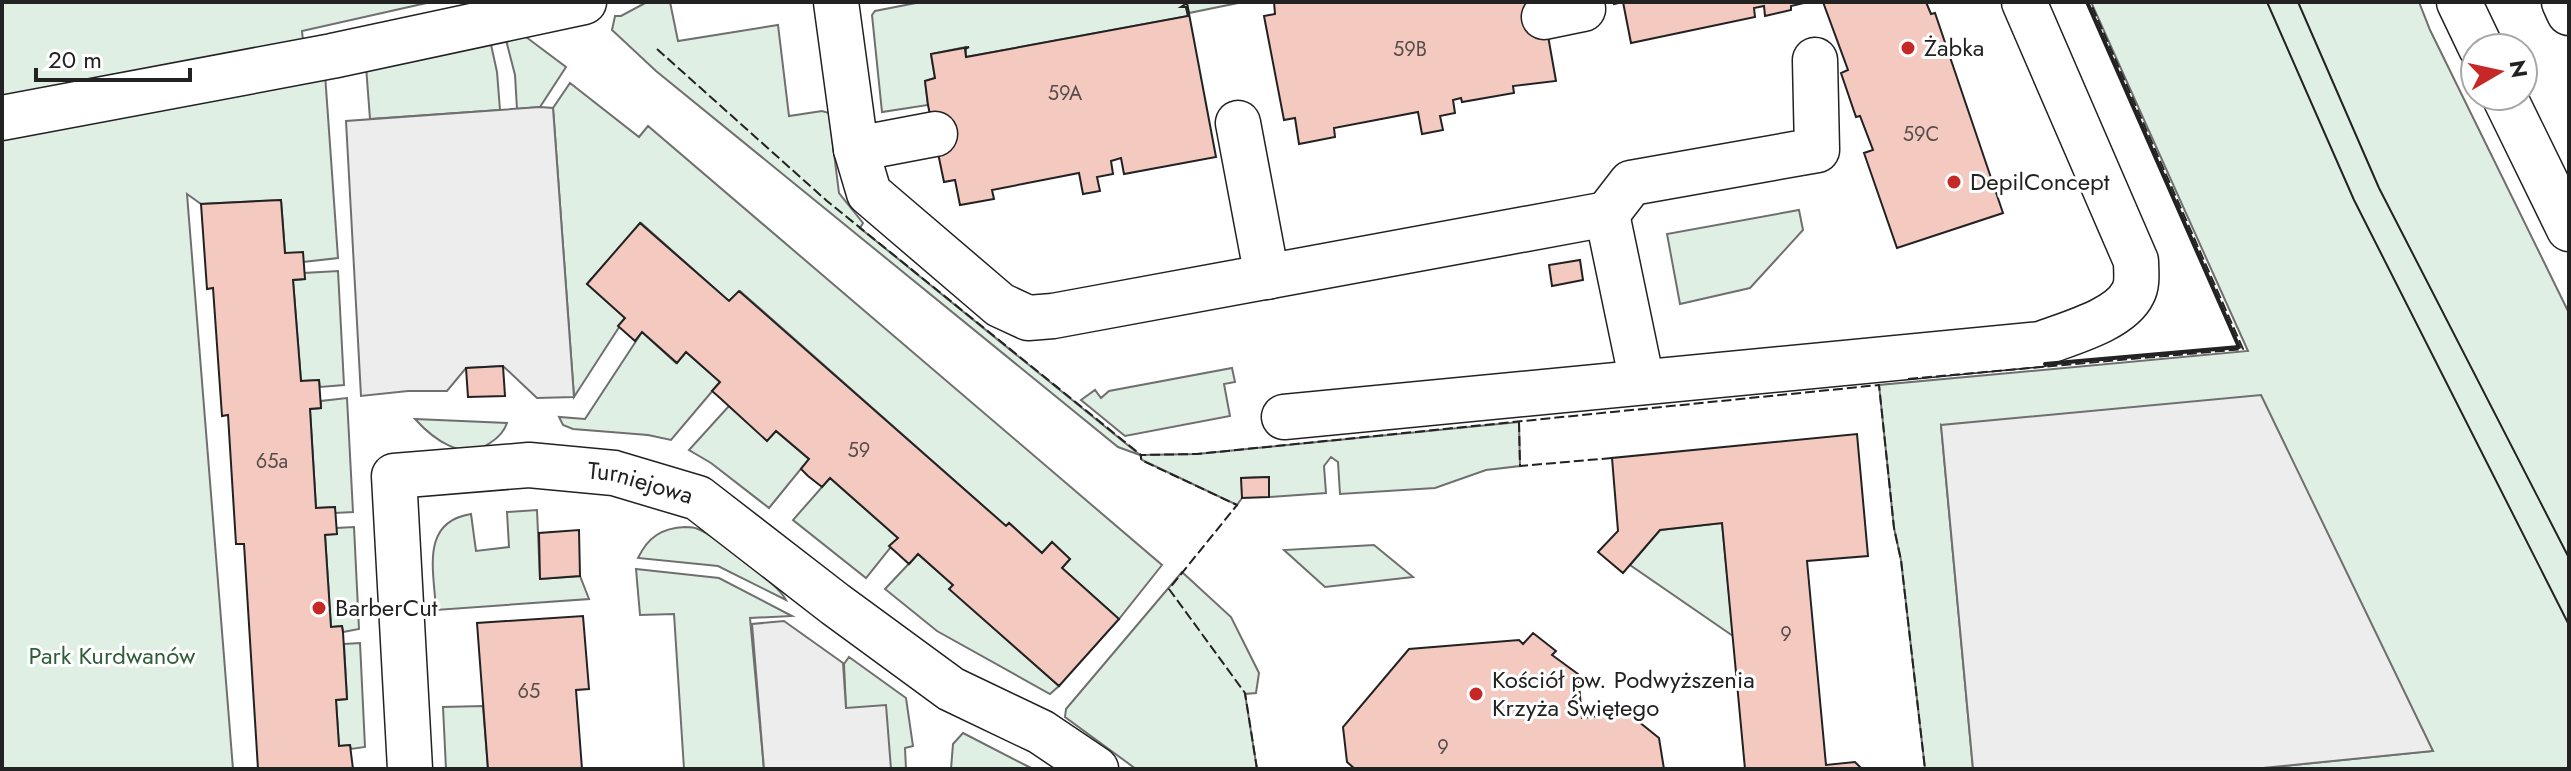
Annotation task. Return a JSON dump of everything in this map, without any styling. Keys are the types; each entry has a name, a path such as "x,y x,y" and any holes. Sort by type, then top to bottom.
{"street":[{"path":"836,2 856,149 869,193 1000,305 1028,318 1607,214 1631,183 1817,150 1815,60"},
{"path":"1284,417 2041,344 2093,324 2124,307 2135,290 2136,261 2024,2"},
{"path":"2459,2 2473,32"},
{"path":"2564,2 2569,13"},
{"path":"2,118 332,56 496,11 581,3"},
{"path":"2512,112 2569,229"},
{"path":"1238,123 1267,277"},
{"path":"856,149 935,134"},
{"path":"1607,214 1642,382"},
{"name":"Turniejowa","path":"410,769 394,476 529,465 614,473 698,498 951,689 1041,732 1096,769"}],"green space":[{"name":"Park Kurdwanów","path":"2,2 431,2 302,31 307,77 325,74 338,258 303,262 285,253 281,200 201,204 187,194 233,769 2,769"},
{"path":"647,2 670,2 678,41 778,25 789,116 822,111 829,113 839,193 863,223 860,228 1140,455 1118,447 656,71 612,30 615,16 621,16"},
{"path":"921,2 1243,2 1189,13 1187,5 1181,7 1186,7 1188,16 966,57 966,47 931,54 935,78 925,81 928,105 882,112 872,15 875,11"},
{"path":"2091,2 2419,2 2459,89 2459,112 2470,112 2569,313 2569,769 2253,769 2432,751 1941,425 1973,769 1925,769 1879,385 2248,351"},
{"path":"522,34 566,67 540,107 517,109 515,75 505,36"},
{"path":"490,40 497,72 500,110 370,119 366,66"},
{"path":"570,83 639,137 648,126 1162,565 1119,619 1062,568 1070,559 1052,542 1042,553 1009,523 1006,526 740,291 729,301 641,223 587,284 625,318 574,397 553,108"},
{"path":"1799,210 1803,230 1750,288 1680,304 1667,234"},
{"path":"338,271 344,385 320,387 319,380 301,381 293,280 305,279 304,273"},
{"path":"642,332 676,363 686,352 720,382 671,440 648,435 573,429 563,425 559,417 585,419"},
{"path":"1232,368 1235,382 1224,384 1230,416 1125,436 1081,400 1095,390 1101,398 1109,391"},
{"path":"347,398 353,512 335,513 335,507 316,508 310,409 321,408 321,401"},
{"path":"729,406 767,440 776,431 809,459 769,508 689,450"},
{"path":"415,419 507,423 493,441 469,450 449,446"},
{"path":"1519,422 1520,466 1486,470 1435,488 1340,494 1338,462 1331,457 1324,466 1326,493 1269,497 1268,477 1242,478 1242,498 1237,505 1142,460 1140,455 1197,454"},
{"path":"830,478 898,538 866,578 793,520"},
{"path":"537,510 540,579 580,576 589,599 436,610 434,550 444,527 455,519 471,514 476,551 509,547 507,512"},
{"path":"1722,523 1733,636 1630,565 1660,530"},
{"path":"354,527 359,629 343,632 342,626 331,627 325,535 336,528"},
{"path":"685,527 706,533 731,550 759,572 786,600 718,566 638,558 646,544 657,535 669,529"},
{"path":"1374,545 1413,577 1325,587 1284,550"},
{"path":"918,554 953,585 950,589 1059,686 1050,694 937,631 885,589"},
{"path":"636,569 719,578 792,616 750,618 764,769 684,769 674,614 640,615"},
{"path":"1182,572 1231,617 1259,673 1256,693 1245,694 1257,769 1136,769 1065,717 1066,709"},
{"path":"360,643 365,747 351,749 350,745 339,746 336,700 347,699 344,644"},
{"path":"849,657 906,698 913,746 905,748 906,769 888,769 846,708 844,664"},
{"path":"483,706 488,769 446,769 443,707"},
{"path":"963,733 1033,769 951,769 953,744"}],"shaded area":[{"path":"553,108 574,397 537,398 503,366 466,368 447,391 361,396 346,121"},
{"path":"2261,395 2433,751 2253,769 1973,769 1941,425"},
{"path":"784,621 843,663 846,708 886,705 891,769 764,769 752,624"}],"building":[{"path":"1274,2 1542,2 1556,81 1513,86 1514,93 1462,102 1461,98 1453,100 1455,113 1440,116 1443,130 1422,134 1418,112 1334,128 1335,137 1299,144 1295,118 1284,120 1264,16 1275,14"},
{"path":"1623,2 1808,2 1765,16 1764,6 1754,8 1755,17 1631,43"},
{"path":"1823,2 1926,2 1931,14 1935,13 2003,213 1897,248 1864,153 1873,150 1860,116 1856,117 1841,73 1848,70"},
{"path":"1187,3 1216,157 1124,174 1121,158 1111,161 1113,174 1097,177 1100,191 1083,194 1079,173 992,190 994,199 960,205 955,180 944,182 928,105 925,81 935,78 931,54 969,47 965,49 966,57 1188,16 1186,7 1181,7"},
{"path":"281,200 285,253 303,252 305,279 293,280 301,381 319,380 321,408 310,409 316,508 335,507 337,534 325,535 331,627 342,626 343,632 347,699 336,700 339,746 350,745 353,769 258,769 244,544 236,544 228,415 222,416 213,288 207,289 201,204"},
{"path":"640,223 729,301 739,291 1006,526 1009,523 1042,553 1052,542 1070,559 1062,568 1119,619 1059,686 949,589 953,585 918,554 909,564 889,546 898,538 830,478 822,487 808,476 801,469 809,459 776,431 767,441 712,391 720,382 686,352 677,363 642,332 635,341 618,326 625,318 587,284"},
{"path":"1580,260 1583,280 1552,286 1549,265"},
{"path":"503,366 505,396 468,397 466,368"},
{"path":"1857,434 1868,556 1807,561 1826,765 1855,762 1862,769 1745,769 1722,523 1660,530 1623,573 1598,552 1618,531 1612,458"},
{"path":"1269,477 1269,497 1242,498 1241,478"},
{"path":"579,530 580,576 540,579 539,533"},
{"path":"583,616 589,689 576,690 582,769 488,769 477,623"},
{"name":"Kościół pw. Podwyższenia Krzyża Świętego","path":"1533,633 1556,651 1552,655 1578,674 1582,718 1628,713 1659,738 1664,769 1355,769 1347,762 1343,727 1409,649 1519,640 1523,644"}],"tram line":[{"path":"2267,2 2354,200 2569,625"},
{"path":"2298,2 2379,188 2569,558"}],"fence":[{"path":"1908,379 2243,349 2090,2"},
{"path":"657,49 827,201 1141,455"},
{"path":"1257,769 1245,693 1169,589 1237,505 1141,460 1141,455 1197,454 1879,385 1925,769"},
{"path":"1519,422 1520,466 1612,458"}],"wall":[{"path":"2045,364 2239,347 2087,2"}],"place":[{"name":"Żabka","path":"1908,48"},
{"name":"DepilConcept","path":"1954,182"},
{"name":"BarberCut","path":"319,608"},
{"name":"Kościół pw. Podwyższenia Krzyża Świętego","path":"1476,694"}]}
